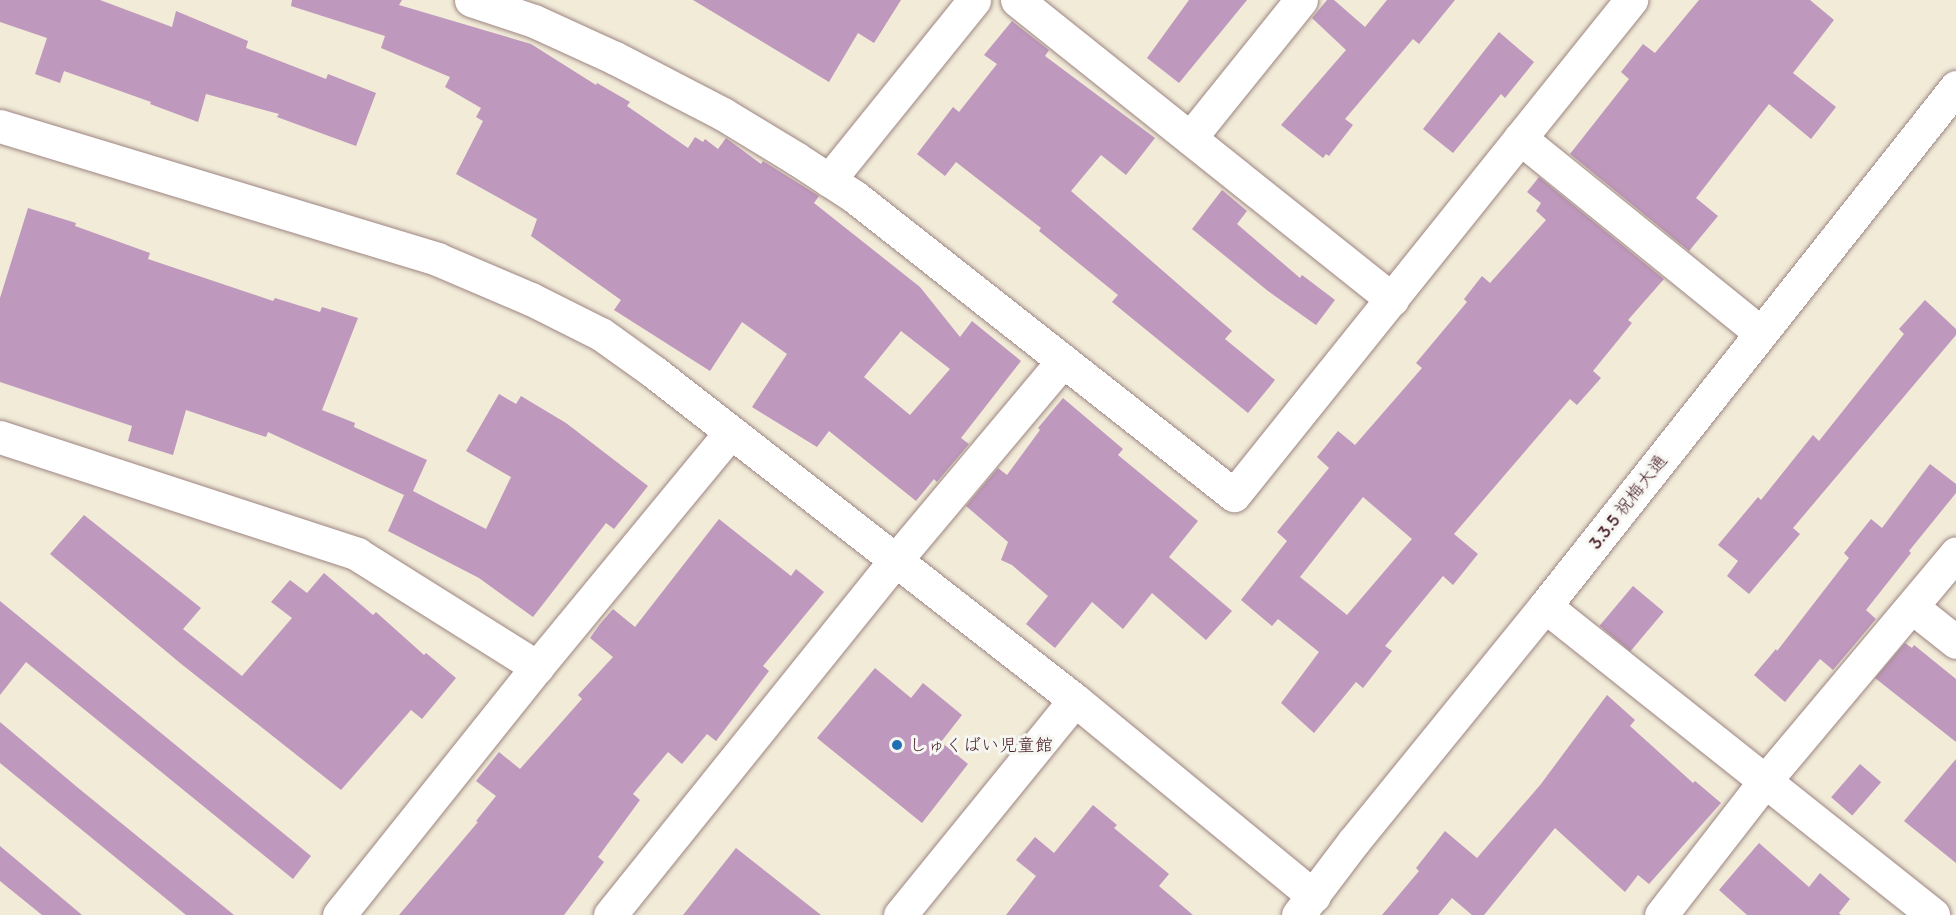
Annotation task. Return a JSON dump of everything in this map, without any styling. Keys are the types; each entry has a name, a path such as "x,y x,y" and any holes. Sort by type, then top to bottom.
{"street":[{"path":"471,0 534,21 615,58 723,114 829,180 1234,495 1631,0"},
{"path":"829,180 974,0"},
{"path":"1017,0 1392,299"},
{"path":"1191,138 1301,0"},
{"name":"3.3.5 祝梅大通","path":"1306,905 1353,841 1545,606 1956,87"},
{"path":"0,126 437,259 531,299 601,334 654,372 1075,700 1306,905"},
{"path":"1520,138 1761,333"},
{"path":"610,915 895,561 1063,361"},
{"path":"339,915 537,667 730,433"},
{"path":"0,436 357,554 537,667"},
{"path":"1661,915 1765,782 1956,553"},
{"path":"1545,606 1933,915"},
{"path":"1912,607 1956,642"},
{"path":"900,915 1075,700"}],"building":[{"path":"0,0 100,0 172,27 176,11 248,41 246,48 326,79 328,74 376,93 356,146 277,117 279,114 206,94 198,122 150,104 151,102 64,71 60,83 35,74 47,38 0,22"},
{"path":"292,0 402,0 399,5 531,44 596,85 597,83 630,102 627,106 688,148 695,137 703,142 705,139 718,149 726,138 761,164 763,161 819,196 814,203 920,287 960,337 972,321 1021,361 961,438 969,444 937,482 934,479 916,501 829,431 817,447 752,407 787,354 742,322 710,371 614,310 621,300 531,236 537,219 456,174 483,121 476,117 481,108 445,87 450,77 381,48 385,36 291,6","holes":["901,331 950,369 910,415 864,377"]},
{"path":"693,0 901,0 874,43 858,33 829,82"},
{"path":"1189,0 1247,0 1179,83 1147,58"},
{"path":"1327,0 1334,0 1365,27 1387,0 1455,0 1419,44 1413,39 1345,119 1353,125 1329,156 1326,154 1323,158 1281,125 1346,50 1312,18"},
{"path":"1699,0 1810,0 1834,20 1793,73 1836,107 1811,139 1769,104 1696,198 1718,216 1689,251 1570,154 1629,79 1621,72 1643,44 1655,53"},
{"path":"1012,21 1049,50 1045,56 1155,138 1126,175 1101,155 1071,191 1232,331 1225,339 1275,380 1248,413 1112,302 1118,295 1039,231 1041,228 956,162 945,176 917,154 953,107 959,112 997,64 984,55"},
{"path":"1499,32 1534,62 1505,98 1501,94 1453,153 1423,129"},
{"path":"1539,177 1664,279 1628,320 1632,323 1593,371 1601,378 1577,405 1570,399 1454,534 1478,554 1453,585 1443,576 1385,646 1392,651 1363,688 1356,682 1314,733 1281,703 1319,652 1278,619 1272,626 1241,600 1287,541 1277,532 1329,468 1317,457 1338,431 1355,445 1422,368 1416,363 1467,302 1464,299 1482,276 1490,283 1546,220 1536,211 1541,203 1527,192","holes":["1363,497 1412,539 1347,615 1300,577"]},
{"path":"1222,190 1247,211 1237,224 1300,278 1302,275 1335,300 1316,325 1268,291 1192,229"},
{"path":"28,208 76,223 75,226 150,253 148,259 273,301 275,298 320,312 322,307 358,318 322,410 355,423 354,427 427,460 413,491 486,529 511,477 466,451 499,394 516,404 521,396 566,423 648,486 614,529 606,523 533,617 479,578 388,531 404,495 268,432 266,437 186,410 173,455 128,441 132,426 0,382 0,298"},
{"path":"1925,300 1956,329 1956,335 1793,528 1800,534 1749,594 1727,576 1738,561 1718,545 1758,497 1761,500 1813,435 1819,441 1904,334 1899,329"},
{"path":"1063,398 1123,449 1118,455 1198,521 1169,557 1232,611 1206,640 1152,593 1123,629 1092,602 1055,648 1026,624 1048,596 1012,565 1001,560 1008,542 966,506 998,468 1007,475 1040,430 1038,428"},
{"path":"1930,464 1956,484 1956,493 1909,551 1911,553 1866,610 1876,619 1833,670 1820,659 1785,702 1754,675 1776,649 1777,651 1849,558 1844,553 1871,519 1882,528"},
{"path":"84,515 201,608 183,629 242,676 292,618 271,602 290,580 307,593 324,573 373,615 376,612 424,655 426,653 456,678 422,719 411,710 341,790 180,663 50,554"},
{"path":"719,519 791,576 796,569 824,592 763,666 769,671 716,741 707,734 682,764 668,752 633,794 640,800 598,857 604,862 564,915 399,915 478,822 476,821 496,796 476,781 499,752 520,769 582,699 578,695 613,657 590,638 600,624 613,609 635,627"},
{"path":"1633,586 1664,612 1630,652 1600,626"},
{"path":"0,601 311,856 293,879 26,662 0,695"},
{"path":"1905,643 1912,648 1914,645 1956,679 1956,742 1875,678"},
{"path":"875,668 911,698 923,683 962,715 941,742 968,764 922,823 817,738"},
{"path":"1607,695 1635,720 1630,726 1693,783 1695,781 1721,803 1649,884 1638,875 1625,892 1555,828 1484,915 1472,915 1452,898 1438,915 1382,915 1419,871 1416,868 1445,831 1477,858 1541,784"},
{"path":"0,722 234,915 186,915 0,763"},
{"path":"1956,759 1956,863 1904,821"},
{"path":"1860,764 1881,782 1852,816 1831,797"},
{"path":"1093,805 1117,825 1114,828 1169,874 1159,886 1193,915 1006,915 1036,876 1016,860 1035,837 1054,853"},
{"path":"1759,843 1809,887 1820,873 1850,899 1839,913 1841,915 1747,915 1719,890"},
{"path":"0,846 82,915 42,915 0,881"},
{"path":"736,848 821,915 683,915"}],"place":[{"name":"しゅくばい児童館","path":"897,745"}]}
